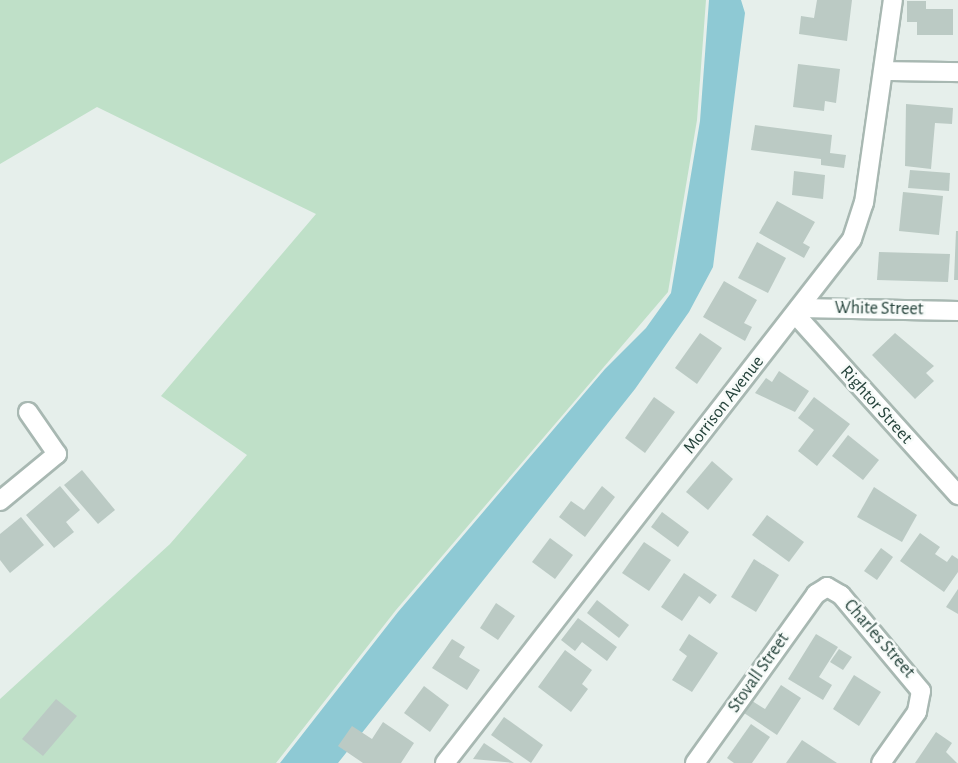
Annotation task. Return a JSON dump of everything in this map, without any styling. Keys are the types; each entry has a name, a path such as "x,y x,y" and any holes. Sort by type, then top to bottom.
{"street":[{"name":"Morrison Avenue","path":"446,763 797,311 858,228 885,71 893,0"},
{"path":"885,71 958,72"},
{"name":"White Street","path":"797,311 958,311"},
{"name":"Rightor Street","path":"797,311 958,495"},
{"path":"0,501 57,454 28,412"},
{"name":"Charles Street","path":"827,587 912,676 921,698 881,763"},
{"name":"Stovall Street","path":"695,763 816,594 827,587"}],"green space":[{"path":"0,0 706,0 697,120 668,292 396,610 276,763 0,763 0,699 170,544 247,455 161,396 316,214 97,107 0,164"}],"water":[{"path":"709,0 741,0 745,13 713,267 689,312 635,389 338,763 280,763 398,612 605,369 646,328 671,293 700,121"}],"building":[{"path":"817,0 852,0 847,41 799,34 801,16 814,18"},
{"path":"907,1 926,1 926,9 953,9 953,35 917,35 917,22 907,22"},
{"path":"798,64 840,69 836,103 825,101 824,111 793,107"},
{"path":"906,104 953,108 952,124 935,123 931,169 905,166"},
{"path":"755,125 832,135 830,153 846,155 844,168 821,165 821,159 751,150"},
{"path":"910,170 950,173 949,191 908,188"},
{"path":"794,171 825,175 823,199 792,195"},
{"path":"903,192 943,196 939,235 899,231"},
{"path":"777,201 815,222 803,243 810,247 804,258 759,233"},
{"path":"956,231 958,231 958,280 954,280"},
{"path":"757,242 786,258 768,293 738,278"},
{"path":"879,252 950,254 948,282 877,280"},
{"path":"724,281 757,300 744,323 752,327 745,341 703,317"},
{"path":"700,333 722,348 697,384 675,368"},
{"path":"895,333 934,366 926,373 934,381 915,399 872,355"},
{"path":"779,371 809,391 795,412 755,393 766,378 772,382"},
{"path":"654,397 675,412 645,453 625,438"},
{"path":"814,397 850,424 817,466 798,451 814,430 798,418"},
{"path":"848,435 879,460 863,480 832,456"},
{"path":"712,461 733,479 708,510 686,492"},
{"path":"82,470 115,510 98,524 64,485"},
{"path":"60,486 80,510 66,522 74,532 54,548 26,515"},
{"path":"602,486 615,497 585,537 559,517 571,501 584,510"},
{"path":"874,487 917,515 902,542 857,517"},
{"path":"662,512 689,532 678,547 651,527"},
{"path":"767,515 804,542 789,562 752,535"},
{"path":"21,517 44,545 10,573 0,560 0,534"},
{"path":"920,533 940,547 935,554 947,562 952,555 958,559 958,572 944,592 900,561"},
{"path":"550,538 573,555 555,579 532,562"},
{"path":"644,542 671,560 649,591 622,573"},
{"path":"881,548 893,557 877,580 864,571"},
{"path":"754,559 779,575 756,612 731,597"},
{"path":"684,573 717,595 710,604 699,596 682,621 661,607"},
{"path":"958,589 958,614 946,607"},
{"path":"597,600 629,625 619,638 587,613"},
{"path":"496,603 515,616 498,640 480,628"},
{"path":"578,618 617,647 607,661 582,642 575,651 561,640"},
{"path":"689,634 718,653 692,692 672,680 687,656 679,650"},
{"path":"816,634 838,647 819,677 832,685 823,700 788,679"},
{"path":"452,639 465,647 459,657 480,670 467,690 432,668"},
{"path":"839,649 852,657 843,670 830,662"},
{"path":"565,650 592,670 582,684 588,689 571,712 538,687"},
{"path":"854,675 881,692 859,726 833,709"},
{"path":"781,685 801,698 777,735 741,711 749,699 765,709"},
{"path":"424,686 449,705 430,732 404,713"},
{"path":"56,699 77,716 43,756 22,739"},
{"path":"504,717 543,745 531,763 491,735"},
{"path":"383,722 414,743 401,763 363,763 338,746 352,726 372,739"},
{"path":"751,724 770,737 752,763 734,763 727,758"},
{"path":"936,732 952,743 946,752 957,763 915,763"},
{"path":"802,740 837,763 786,763"},
{"path":"484,743 514,763 473,759"}]}
